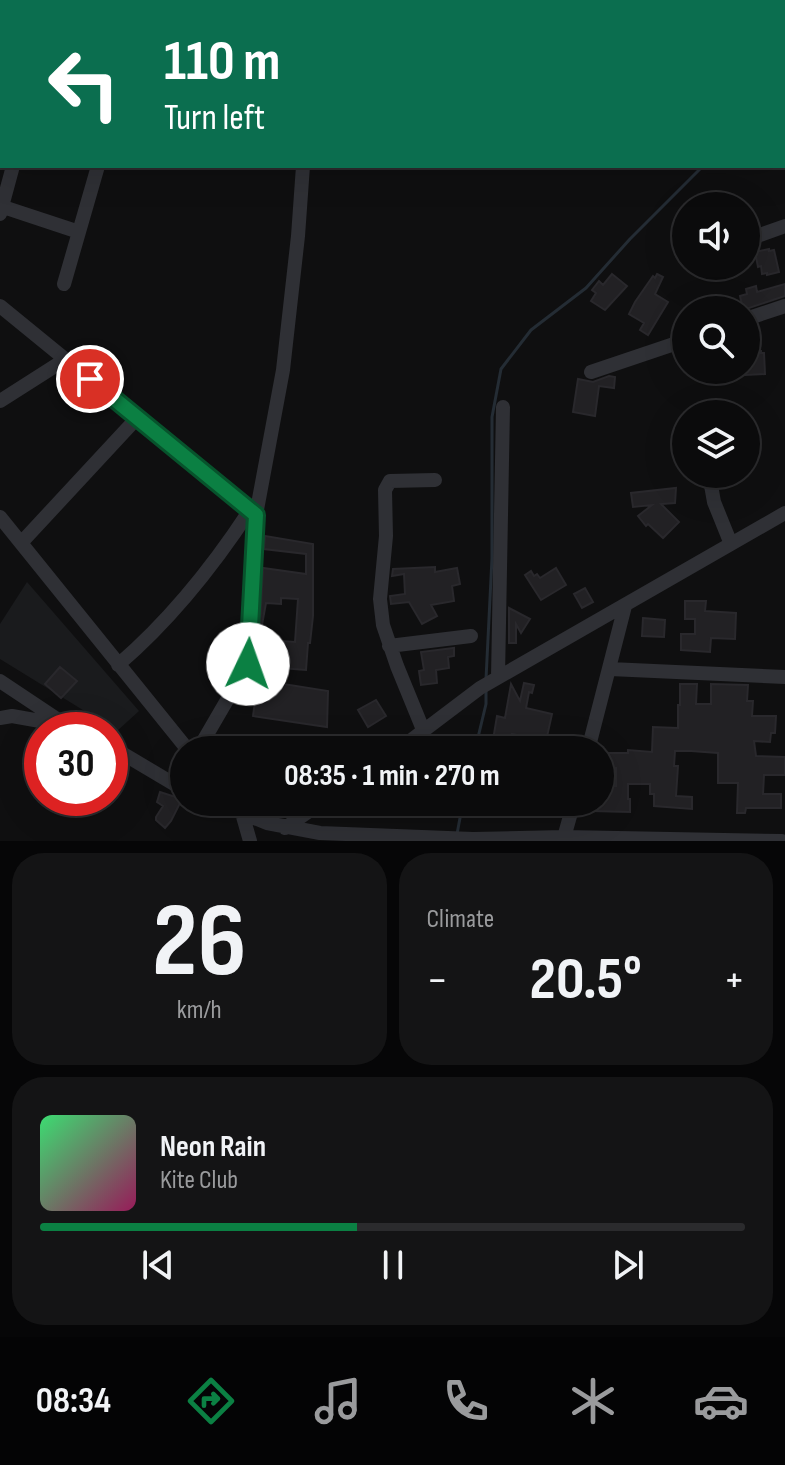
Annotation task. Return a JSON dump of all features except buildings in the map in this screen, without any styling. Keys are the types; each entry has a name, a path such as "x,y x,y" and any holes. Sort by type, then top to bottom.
{"street":[{"path":"12,168 1,209 79,232"},
{"path":"64,284 97,168"},
{"path":"206,736 248,664 253,512 283,370 303,168"},
{"path":"760,235 785,226"},
{"path":"0,306 253,512"},
{"path":"760,314 785,306"},
{"path":"591,372 672,345"},
{"path":"0,401 66,359"},
{"path":"496,679 503,407"},
{"path":"21,543 137,418"},
{"path":"424,732 389,646 380,599 386,536 385,490 390,481 435,480"},
{"path":"712,488 731,544"},
{"path":"118,665 140,646 187,593 253,512"},
{"path":"418,736 480,688 785,513"},
{"path":"0,517 176,736"},
{"path":"592,736 625,606"},
{"path":"389,646 471,636"},
{"path":"610,669 785,677"},
{"path":"0,681 49,712"},
{"path":"0,718 24,718"},
{"path":"128,757 170,782"},
{"path":"240,816 250,841"},
{"path":"253,816 285,828 320,833 473,839 782,841"},
{"path":"285,828 302,816"},
{"path":"564,839 570,816"}],"shaded area":[{"path":"27,582 139,711 128,721 128,712 86,712 0,659 0,624"}],"waterway":[{"path":"486,679 492,558 492,417 501,369 531,330 586,288 701,168"},
{"path":"478,736 486,691"},
{"path":"457,834 460,816"}],"route":[{"path":"90,379 256,515 248,664"}]}
